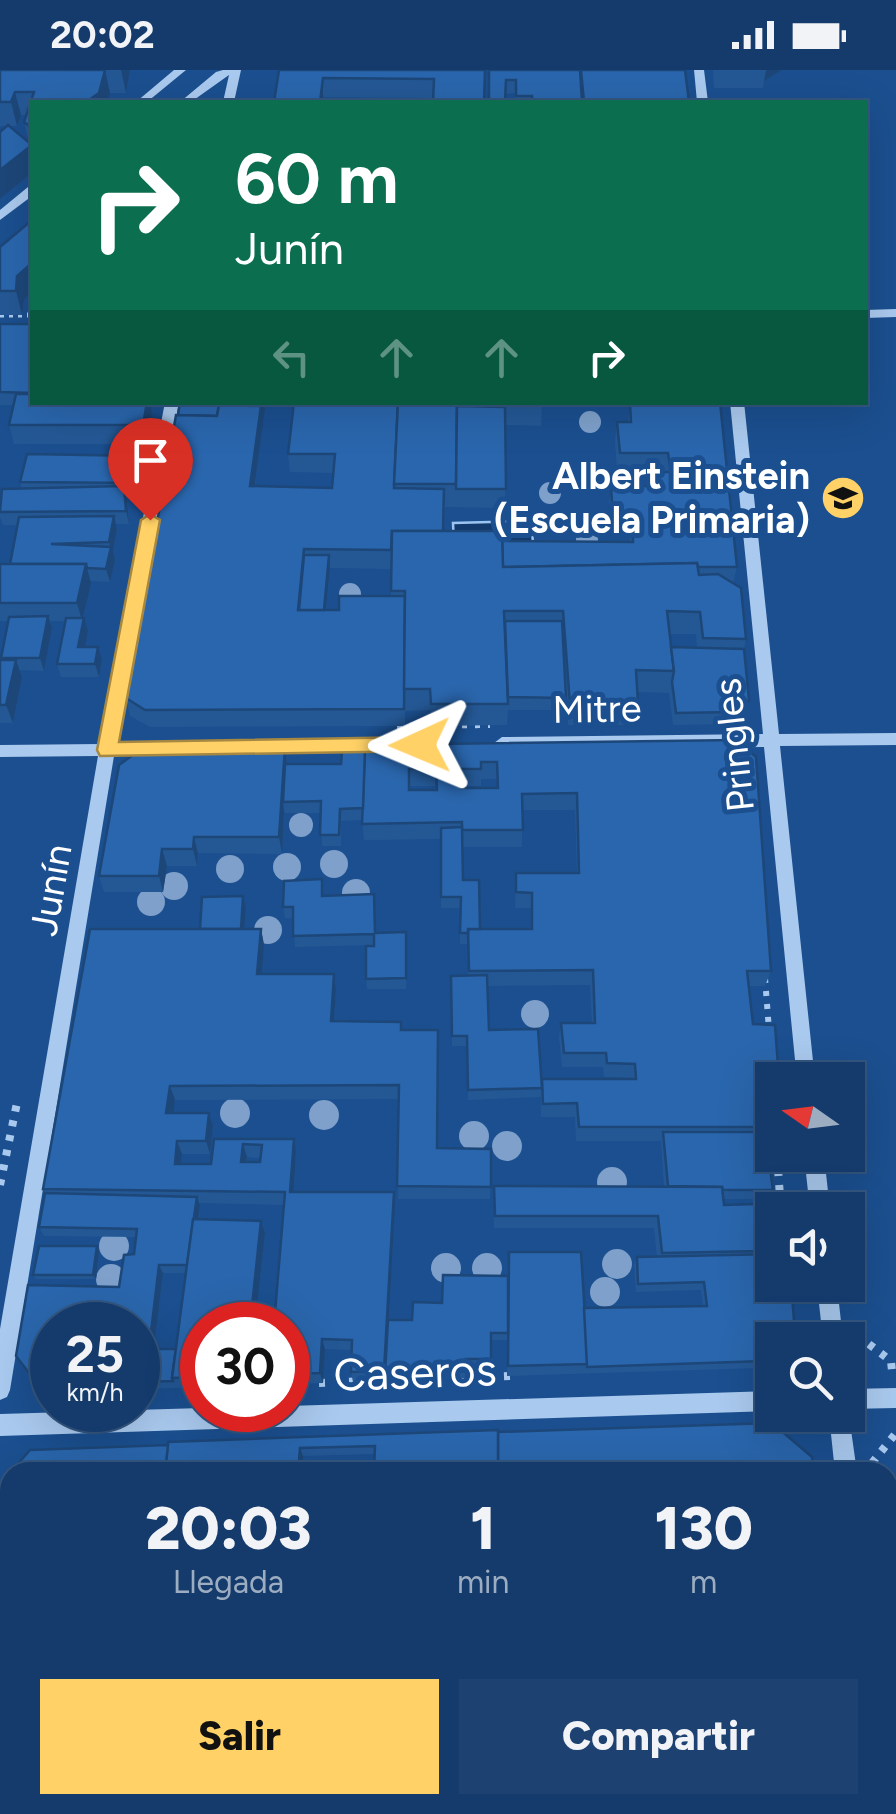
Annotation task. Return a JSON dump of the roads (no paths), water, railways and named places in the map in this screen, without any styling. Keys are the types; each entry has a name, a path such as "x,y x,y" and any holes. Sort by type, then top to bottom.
{"street":[{"path":"144,100 181,70"},
{"path":"188,100 218,76 236,70"},
{"path":"229,100 236,70"},
{"path":"699,70 703,100"},
{"path":"0,216 30,192"},
{"path":"868,314 896,313"},
{"name":"Junín","path":"0,1390 108,750 171,405"},
{"name":"Pringles","path":"737,405 804,1062"},
{"name":"Mitre","path":"478,744 896,738"},
{"path":"244,748 400,745"},
{"path":"0,751 186,749"},
{"path":"865,1399 896,1398"},
{"name":"Caseros","path":"0,1426 755,1402"},
{"path":"842,1432 845,1462"}],"water":[{"path":"531,521 533,543 454,544 453,523"}],"place":[{"name":"Albert Einstein (Escuela Primaria)","path":"843,498"}]}
